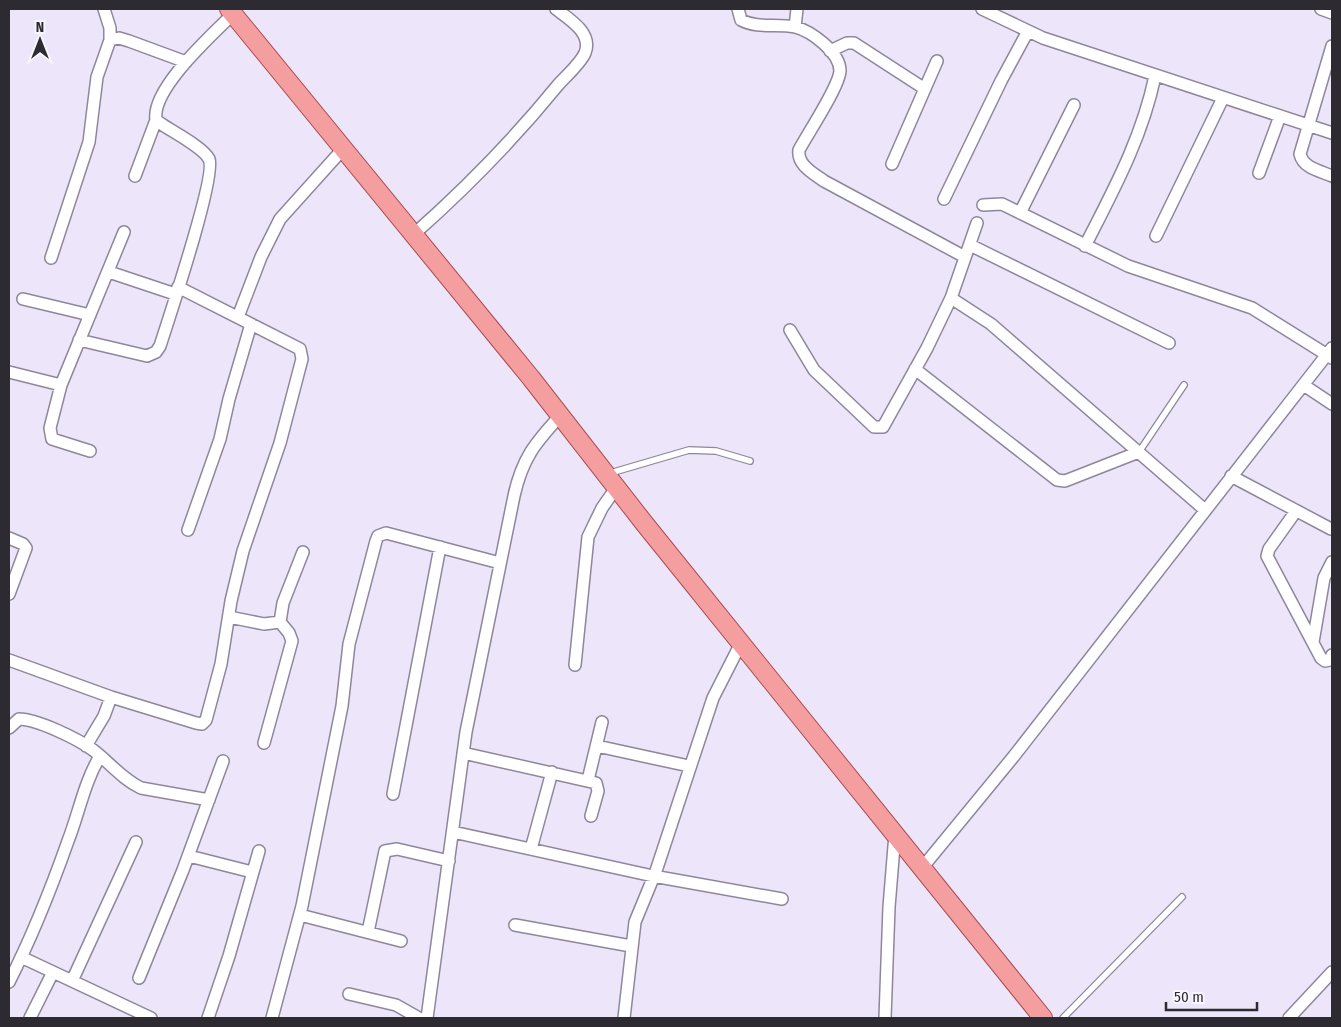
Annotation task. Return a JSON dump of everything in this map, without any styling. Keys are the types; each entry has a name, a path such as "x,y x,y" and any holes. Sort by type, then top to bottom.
{"main road":[{"path":"231,11 560,416 1043,1018"}],"street":[{"path":"51,258 89,142 97,77 110,40 110,28 104,9"},
{"path":"413,235 473,180 540,108 585,52 585,35 575,23 556,9"},
{"path":"738,9 742,20 746,22 759,25 795,27 823,42 839,66 840,72 799,150 800,160 824,181 965,258"},
{"path":"795,27 797,9"},
{"path":"982,9 1028,31 1155,76 1332,133"},
{"path":"1321,9 1332,13"},
{"path":"135,176 156,120 158,103 186,62 231,11"},
{"path":"944,199 1001,81 1028,31"},
{"path":"110,40 119,38 129,40 186,62"},
{"path":"830,51 847,42 854,43 925,89"},
{"path":"1332,46 1307,125 1300,154 1301,161 1306,165 1332,176"},
{"path":"892,164 937,61"},
{"path":"1085,246 1141,131 1155,76"},
{"path":"1156,236 1223,98"},
{"path":"1020,213 1074,105"},
{"path":"1259,173 1280,116"},
{"path":"79,340 137,354 152,355 160,346 192,242 211,168 206,154 156,120"},
{"path":"238,317 261,257 280,219 343,149"},
{"path":"922,868 1032,733 1231,476 1331,354 1252,308 1128,266 1002,204 982,205"},
{"path":"790,330 814,370 874,427 883,427 951,298 977,223"},
{"path":"90,451 52,439 50,428 60,386 124,232"},
{"path":"970,244 1169,343"},
{"path":"9,660 111,697 202,724 206,720 211,706 243,551 280,443 302,354 300,349 238,317 176,291 109,272"},
{"path":"23,298 90,315"},
{"path":"951,298 991,324 1031,361 1140,452 1205,510"},
{"path":"188,530 220,439 250,324"},
{"path":"915,369 1057,480 1065,481 1140,452"},
{"path":"9,372 60,386"},
{"path":"1305,386 1332,404"},
{"path":"427,1018 463,753 517,482 524,462 537,441 560,416"},
{"path":"1231,476 1331,529"},
{"path":"575,665 588,537 602,508 616,488"},
{"path":"1296,511 1269,549 1267,556 1321,658 1325,661 1330,660 1332,655"},
{"path":"272,1018 300,914 342,706 349,644 378,536 386,533 500,563"},
{"path":"9,538 23,544 26,548 9,594"},
{"path":"393,794 440,547"},
{"path":"264,743 292,641 289,633 280,622 283,603 304,552"},
{"path":"1313,642 1324,578 1332,562"},
{"path":"229,617 264,624 280,622"},
{"path":"624,1018 635,922 653,876 713,698 741,643"},
{"path":"86,746 104,716 111,697"},
{"path":"9,728 15,721 24,719 86,746 132,784 141,788 209,800"},
{"path":"588,780 602,722"},
{"path":"596,746 690,766"},
{"path":"463,753 588,780 598,786 592,816"},
{"path":"9,982 69,840 87,780 100,756"},
{"path":"139,978 189,856 223,761"},
{"path":"531,849 552,772"},
{"path":"452,832 653,876 782,899"},
{"path":"885,1018 888,916 895,834"},
{"path":"72,982 136,842"},
{"path":"368,932 385,851 397,850 449,861"},
{"path":"208,1018 229,956 259,852"},
{"path":"189,856 252,872"},
{"path":"300,914 400,941"},
{"path":"515,925 631,946"},
{"path":"21,957 151,1018"},
{"path":"30,1018 53,972"},
{"path":"1288,1018 1332,972"},
{"path":"348,994 396,1005 419,1018"}],"lane":[{"path":"1140,452 1184,385"},
{"path":"605,474 689,450 716,451 750,461"},
{"path":"1063,1018 1182,897"}]}
